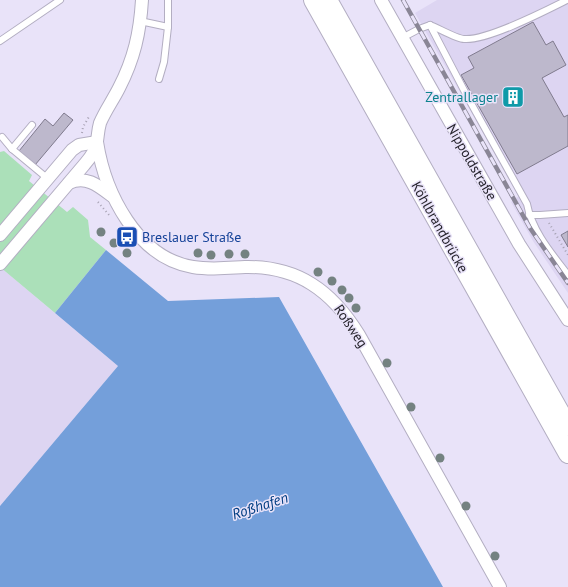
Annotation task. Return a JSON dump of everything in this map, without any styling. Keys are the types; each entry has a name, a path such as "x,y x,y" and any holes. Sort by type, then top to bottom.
{"main road":[{"name":"Köhlbrandbrücke","path":"313,0 568,454"},
{"name":"Köhlbrandbrücke","path":"328,0 568,426"}],"street":[{"path":"0,264 90,158 97,142 98,129 103,117 132,61 138,37 142,0"},
{"name":"Nippoldstraße","path":"381,0 519,244 568,320"},
{"path":"0,235 74,148 83,144 97,142"},
{"name":"Roßweg","path":"97,142 112,196 123,216 138,234 156,251 174,261 191,267 206,269 245,267 267,268 282,271 312,283 332,299 350,320 359,335 500,587"},
{"path":"69,183 77,180 86,180 96,184 112,196"}],"lane":[{"path":"0,40 60,0"},
{"path":"159,79 164,62 168,27 168,0"},
{"path":"402,38 430,25 464,39 484,37 567,0"},
{"path":"140,21 168,27"},
{"path":"430,25 467,96 527,204 529,215 538,232 568,275"},
{"path":"12,149 32,125"},
{"path":"2,137 44,183"},
{"path":"529,215 568,213"}],"path":[{"path":"83,127 92,112"},
{"path":"96,198 111,218"},
{"path":"544,215 568,254"}],"shaded area":[{"path":"437,0 568,0 568,293 533,241 511,202 519,196 415,13"},
{"path":"0,267 118,366 0,506"}],"green space":[{"path":"4,151 32,175 29,181 67,212 73,207 88,220 90,237 106,250 55,313 0,267 0,152"}],"water":[{"name":"Roßhafen","path":"106,250 168,301 279,297 443,587 0,587 0,506 118,366 55,313"}],"building":[{"name":"Zentrallager","path":"533,22 546,45 553,41 566,65 542,78 564,117 568,115 568,146 517,174 461,75 474,68 468,57"},
{"path":"64,113 73,120 35,165 19,151 45,119 53,126"},
{"path":"568,231 568,247 561,235"}],"railway":[{"path":"403,0 530,228 568,283"}],"place":[{"name":"Zentrallager","path":"513,97"},
{"name":"Breslauer Straße","path":"127,237"}]}
